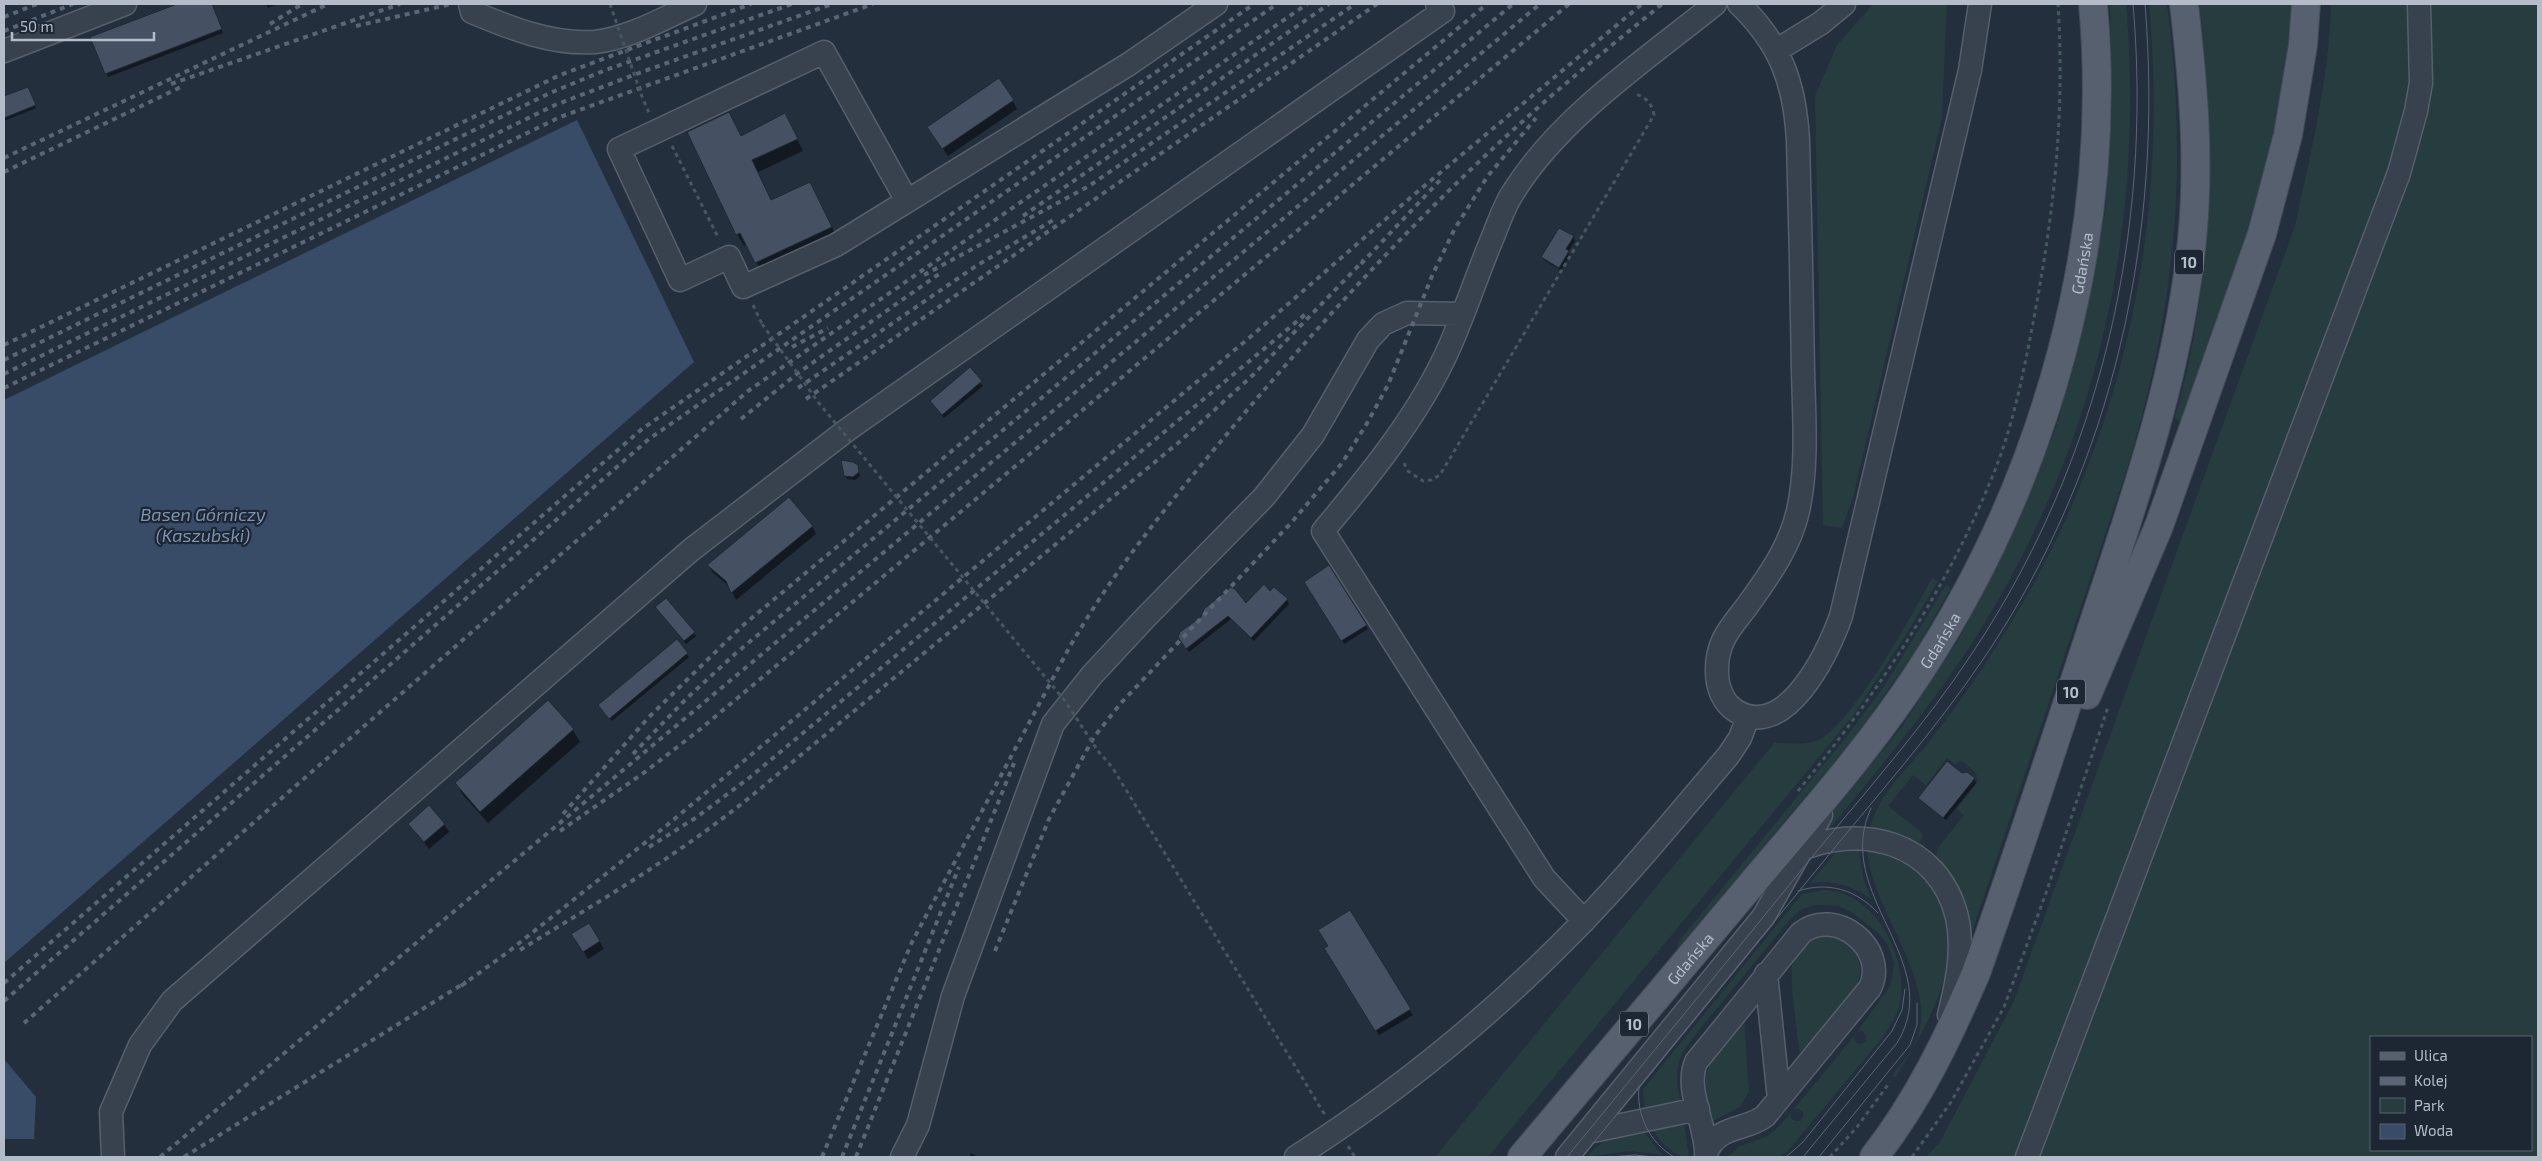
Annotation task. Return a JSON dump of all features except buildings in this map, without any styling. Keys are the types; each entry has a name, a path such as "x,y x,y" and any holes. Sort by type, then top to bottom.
{"main road":[{"name":"Gdańska","path":"1522,1157 1863,751 1921,670 1979,567 2027,458 2057,368 2079,278 2090,203 2097,101 2093,4"},
{"name":"10","path":"1874,1157 1921,1088 1948,1037 1976,973 2012,871 2153,443 2183,310 2192,239 2196,160 2194,108 2184,4"},
{"path":"2012,871 2159,526 2247,279 2274,190 2288,135 2304,45 2306,4"}],"lane":[{"path":"4,51 125,4"},
{"path":"470,4 472,12 498,23 548,39 594,42 634,32 696,4"},
{"path":"907,201 824,52 619,149 680,280 728,257 743,287 836,245 1129,64 1216,4"},
{"path":"1584,921 1544,878 1322,531 1351,498 1396,438 1431,382 1448,349 1513,192 1532,166 1561,133 1617,83 1715,4"},
{"path":"1740,4 1777,50 1787,74 1797,115 1802,288 1803,474 1798,511 1792,532 1783,552 1748,605 1729,628 1721,643 1717,672 1719,688 1726,702 1736,711 1748,717 1770,716 1795,696 1822,658 1841,616 1970,70 1980,4"},
{"path":"1777,50 1821,23 1844,4"},
{"path":"2027,1157 2399,173 2416,111 2421,83 2419,4"},
{"path":"113,1157 111,1112 140,1045 172,1001 691,550 847,430 1444,6"},
{"path":"902,1157 918,1125 952,996 1052,724 1146,617 1264,497 1313,435 1368,340 1383,324 1407,313 1463,314"},
{"path":"1296,1157 1366,1110 1457,1040 1531,974 1584,921 1728,756 1740,738 1748,717"},
{"path":"1764,916 1831,798 1863,751"},
{"path":"1746,892 1771,867 1802,849 1824,842 1859,838 1893,843 1926,865 1940,880 1950,898 1957,918 1959,933 1958,967 1947,1027 1932,1068"},
{"path":"1567,1157 1824,842"},
{"path":"1822,924 1839,925 1863,943 1870,952 1874,966 1874,980 1866,995 1762,1118 1723,1133 1711,1145 1706,1155 1692,1076 1696,1062 1800,933 1811,926 1822,924"},
{"path":"1766,974 1779,1099"},
{"path":"1588,1132 1698,1109"}],"path":[{"path":"610,4 641,94 653,122 665,134 728,257"},
{"path":"1795,795 1858,715 1890,670 1928,608 1972,524 1994,475 2012,424 2022,383 2049,241 2055,193 2061,99 2058,4"},
{"path":"1396,438 1405,449 1403,460 1408,470 1416,478 1423,481 1431,480 1440,475 1654,115 1653,106 1642,96 1635,94 1626,96 1617,83"},
{"path":"750,299 762,324 818,402 1065,701 1098,751 1112,767 1335,1131 1355,1157"},
{"path":"1912,1157 1951,1102 2004,1007 2046,893 2108,706"},
{"path":"1830,1157 1857,1127 1890,1082"}],"green space":[{"path":"1873,4 1947,4 1942,118 1853,498 1842,528 1823,525 1815,96 1837,45"},
{"path":"2110,4 2126,4 2130,97 2127,178 2118,258 2103,336 2082,412 2054,487 2020,560 1979,632 1944,685 1906,735 1826,833 1819,835 1835,809 1901,728 1960,637 2020,518 2056,427 2088,306 2106,206 2112,111"},
{"path":"2149,4 2167,4 2174,65 2177,124 2177,182 2173,240 2156,355 2143,413 2126,472 1968,944 1935,862 1938,848 1964,815 1957,809 1978,782 1976,773 1961,760 1956,765 1947,758 1926,785 1913,775 1888,806 1921,832 1923,837 1919,843 1911,844 1869,833 1873,819 1886,793 1933,737 1967,691 1998,644 2041,571 2076,495 2105,417 2128,337 2143,255 2152,172 2154,89"},
{"path":"2199,4 2295,4 2292,47 2264,188 2185,424 2175,418 2188,367 2197,316 2208,212 2208,108"},
{"path":"2331,4 2538,4 2538,1157 1926,1157 1940,1142 2013,1003 2295,226 2318,115 2327,60"},
{"path":"1932,578 1938,581 1907,633 1852,717 1488,1157 1435,1157 1774,743 1816,741 1830,732 1846,715 1863,693 1897,641"},
{"path":"1946,585 1951,588 1915,651 1852,741 1677,949 1679,941 1847,736 1883,688"},
{"path":"1859,848 1863,877 1871,899 1857,891 1835,883 1810,883 1837,851"},
{"path":"1867,848 1875,848 1898,856 1918,871 1940,901 1948,926 1949,952 1944,978 1935,1004 1923,1030 1895,1078 1892,1076 1916,1041 1921,1019 1919,995 1902,946 1879,896 1871,872"},
{"path":"1824,890 1842,893 1858,901 1872,913 1892,945 1899,963 1901,999 1896,1014 1883,1037 1787,1152 1779,1157 1728,1157 1738,1147 1770,1135 1791,1113 1791,1118 1795,1121 1800,1121 1803,1117 1803,1112 1799,1109 1794,1109 1854,1036 1854,1040 1858,1044 1866,1040 1866,1035 1862,1031 1857,1032 1891,985 1894,963 1888,945 1878,933 1853,913 1839,906 1815,905 1802,909 1791,918 1687,1045 1680,1059 1677,1073 1681,1104 1645,1112 1643,1089 1802,894"},
{"path":"1821,937 1832,937 1850,945 1856,952 1860,971 1854,991 1800,1055 1792,990 1792,965 1796,954 1802,948 1809,942"},
{"path":"1744,1019 1749,1091 1740,1107 1713,1121 1707,1099 1706,1086 1710,1064"},
{"path":"1684,1121 1689,1157 1672,1151 1650,1127"},
{"path":"1642,1129 1662,1155 1629,1151 1587,1157 1605,1141"}],"water":[{"name":"Basen Górniczy (Kaszubski)","path":"577,120 694,362 4,963 4,400"},
{"path":"4,1059 36,1097 34,1139 4,1139"}],"tram line":[{"path":"1567,1157 1915,731 1955,679 2017,579 2054,502 2085,423 2108,342 2125,259 2134,175 2137,89 2133,4"},
{"path":"1582,1157 1945,712 1984,658 2029,584 2067,507 2097,427 2120,345 2137,261 2146,176 2149,90 2145,4"},
{"path":"1803,1157 1897,1043 1909,1013 1908,984 1900,956 1875,899 1865,870 1863,839 1871,808"},
{"path":"1798,891 1820,887 1841,890 1861,898 1878,913"},
{"path":"1786,1157 1803,1142 1892,1031 1902,1010 1905,989"},
{"path":"1819,1157 1910,1045 1917,1025 1917,1003"},
{"path":"1639,1086 1640,1107 1646,1127 1658,1144 1674,1157"},
{"path":"1611,1157 1635,1155 1654,1157"}],"railway":[{"path":"4,17 37,4"},
{"path":"4,31 73,4"},
{"path":"270,24 302,4"},
{"path":"4,158 328,4"},
{"path":"171,84 400,4"},
{"path":"356,26 451,4"},
{"path":"4,345 560,75 751,4"},
{"path":"4,360 550,93 603,71 792,4"},
{"path":"4,374 555,105 832,4"},
{"path":"4,388 560,117 873,4"},
{"path":"4,983 642,429 1254,4"},
{"path":"4,1001 649,439 1277,4"},
{"path":"24,1023 748,391 1307,4"},
{"path":"1023,216 1329,4"},
{"path":"924,275 1089,186 1355,4"},
{"path":"806,399 1377,4"},
{"path":"563,814 649,717 741,627 1487,4"},
{"path":"633,754 687,698 735,654 1513,4"},
{"path":"160,1157 1540,4"},
{"path":"560,831 645,772 698,731 1569,4"},
{"path":"461,986 508,952 666,826 1249,338 1410,198 1642,4"},
{"path":"822,1157 912,942 1068,650 1121,568 1180,490 1257,398 1330,315 1405,235 1443,196 1523,121 1662,4"},
{"path":"4,172 183,86"},
{"path":"995,951 1049,819 1094,737 1121,703 1291,523 1342,463 1388,385 1432,276 1454,230 1487,177 1536,118"},
{"path":"1361,264 1443,177"},
{"path":"798,388 976,266 1055,219"},
{"path":"520,950 670,856 755,793 1178,443 1253,375 1364,260"},
{"path":"741,419 798,373 939,274"},
{"path":"649,847 697,817 749,778 1307,313"},
{"path":"792,347 828,328"},
{"path":"856,1157 1014,763"},
{"path":"842,1157 959,867"},
{"path":"184,1157 466,982"}]}
